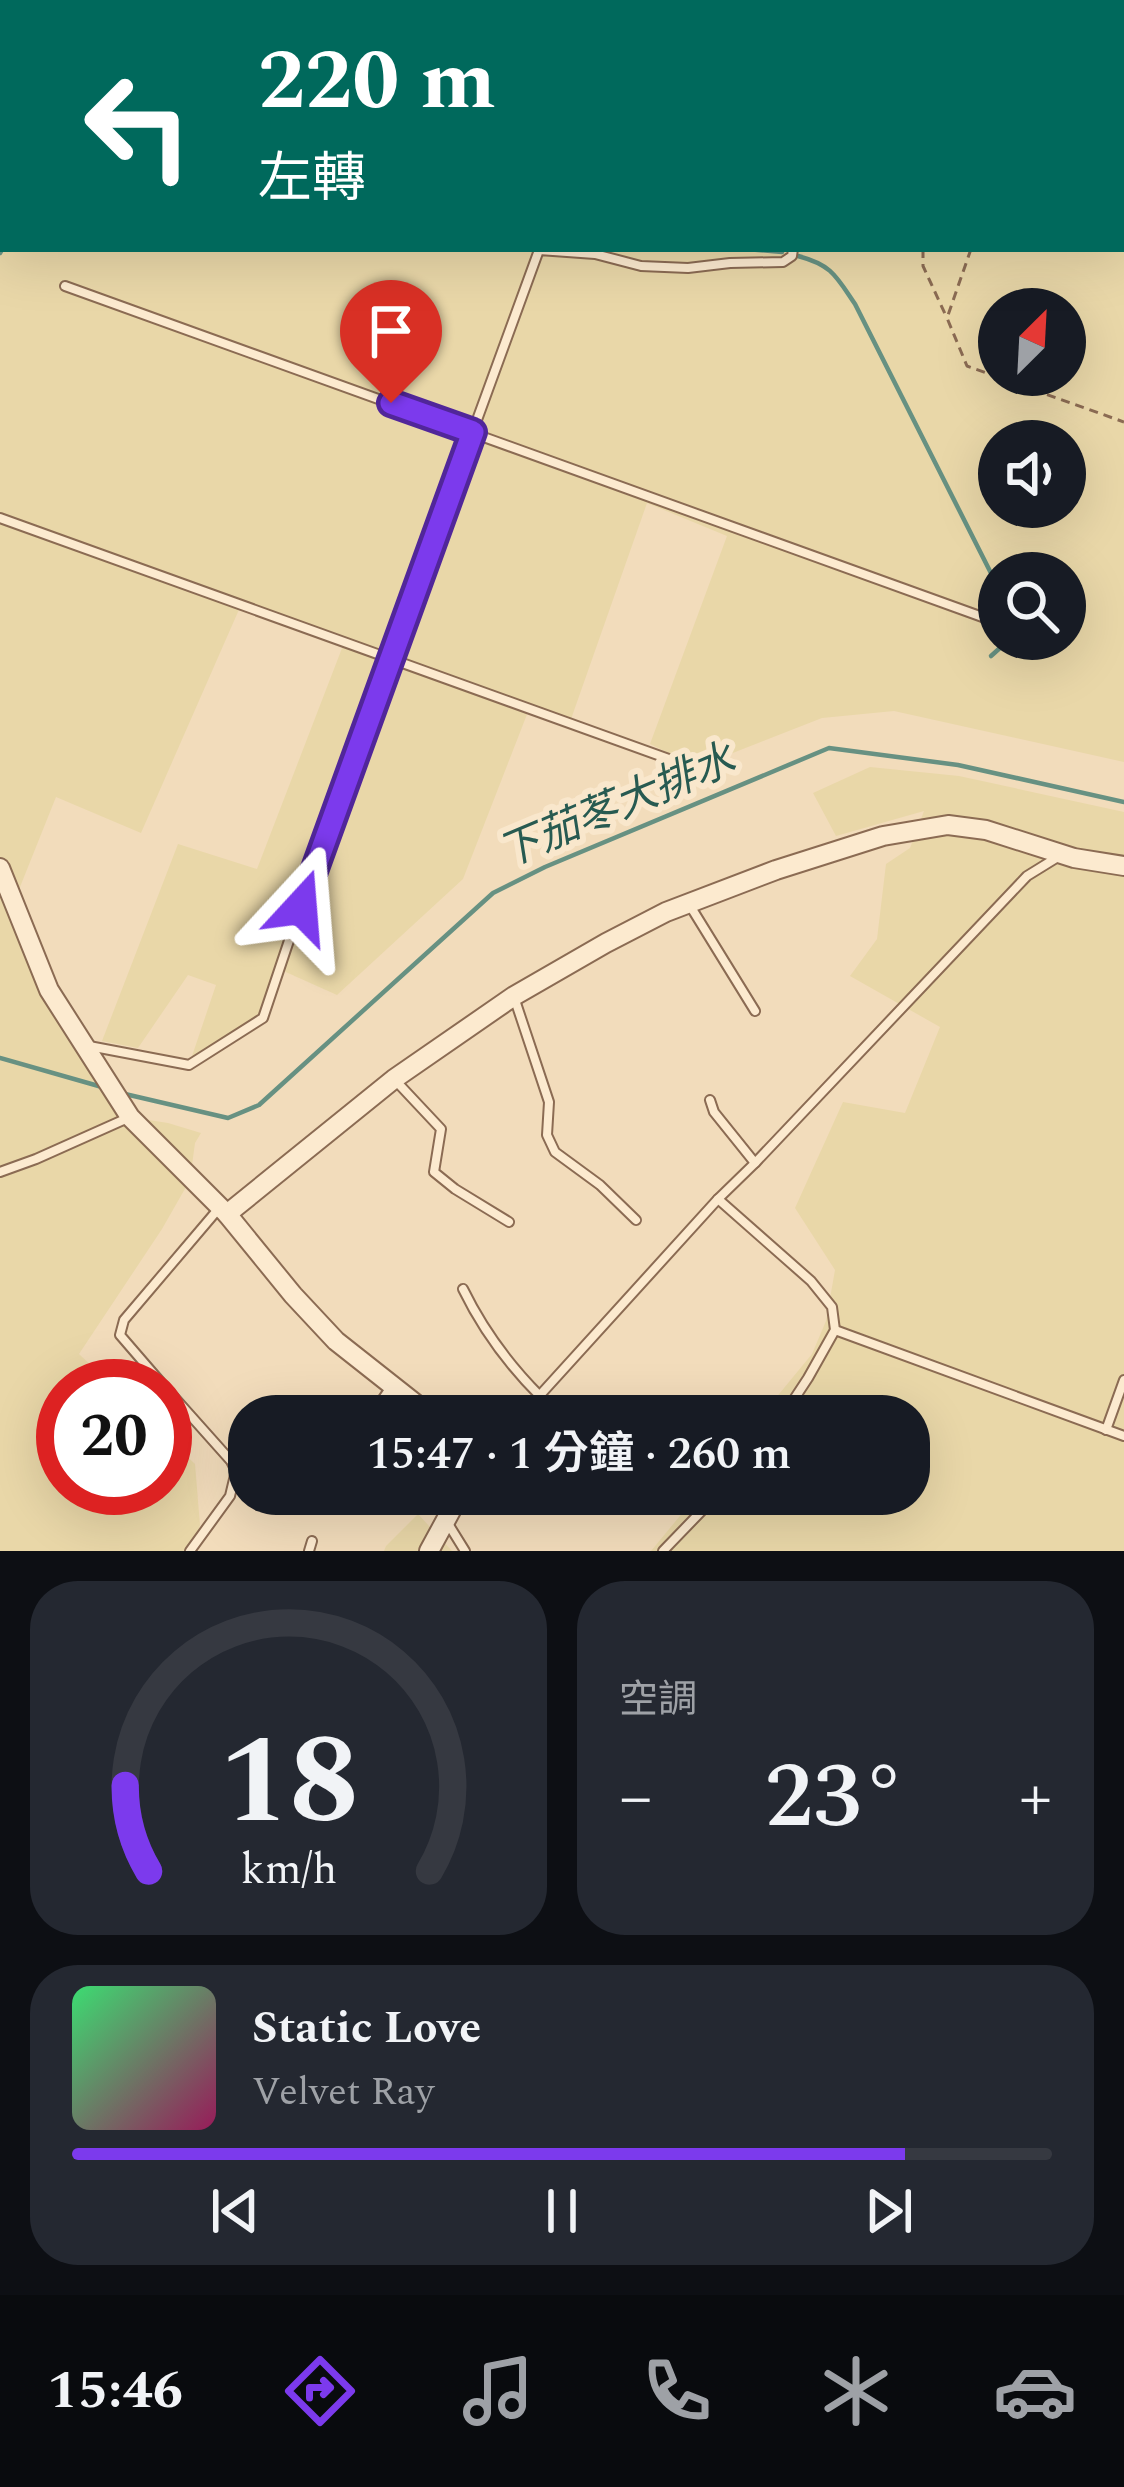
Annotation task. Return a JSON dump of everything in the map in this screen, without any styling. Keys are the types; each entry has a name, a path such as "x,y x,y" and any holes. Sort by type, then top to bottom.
{"street":[{"path":"224,1211 394,1079 514,996 605,943 688,903 883,836 948,825 986,830 1062,854 1124,866"},
{"path":"0,868 49,990 130,1117 224,1211 336,1341 405,1395"},
{"path":"429,1550 449,1515"}],"lane":[{"path":"81,1044 189,1065 262,1018 538,252"},
{"path":"567,252 640,266 688,268 783,262 793,252"},
{"path":"65,286 978,615"},
{"path":"0,518 716,776"},
{"path":"541,1395 718,1199 1027,876 1062,854"},
{"path":"688,903 755,1011"},
{"path":"514,996 549,1102 547,1135 555,1151 636,1220"},
{"path":"394,1079 441,1129 434,1172 508,1222"},
{"path":"710,1100 714,1112 755,1163"},
{"path":"0,1172 130,1117"},
{"path":"718,1199 811,1281 832,1307 835,1330 797,1395"},
{"path":"141,1359 120,1335 124,1320 224,1211"},
{"path":"463,1289 504,1358 539,1395"},
{"path":"835,1330 1124,1436"},
{"path":"1106,1430 1124,1380"},
{"path":"385,1395 392,1385"},
{"path":"190,1551 230,1496 236,1471 192,1418"},
{"path":"663,1551 698,1515"},
{"path":"446,1520 465,1551"}],"path":[{"path":"923,252 923,266 967,367 1124,422"},
{"path":"947,318 970,252"}],"shaded area":[{"path":"1,252 1124,252 1124,762 894,711 822,718 697,767 650,744 727,536 647,503 570,722 531,704 463,879 337,995 279,969 263,1018 189,1065 216,985 188,975 138,1048 102,1041 178,844 257,869 344,643 241,605 141,833 56,797 12,907 116,1115 201,1133 190,1180 79,1354 84,1359 36,1359 36,1515 192,1515 192,1461 200,1525 194,1551 0,1551"},
{"path":"870,767 959,776 1124,812 1124,1551 651,1551 681,1515 930,1515 930,1395 778,1395 812,1354 826,1321 835,1270 795,1208 843,1102 905,1113 940,1027 850,976 877,939 886,864 910,848 924,811 836,836 813,793"},
{"path":"419,1515 452,1551 384,1551"}],"waterway":[{"path":"798,256 832,273 855,304 980,552"},
{"name":"下茄苳大排水","path":"125,1094 228,1118 259,1105 493,893 829,748 958,765 1124,802"},
{"name":"下茄苳大排水","path":"0,1058 102,1087"}],"route":[{"path":"301,907 473,432 391,403"}]}
